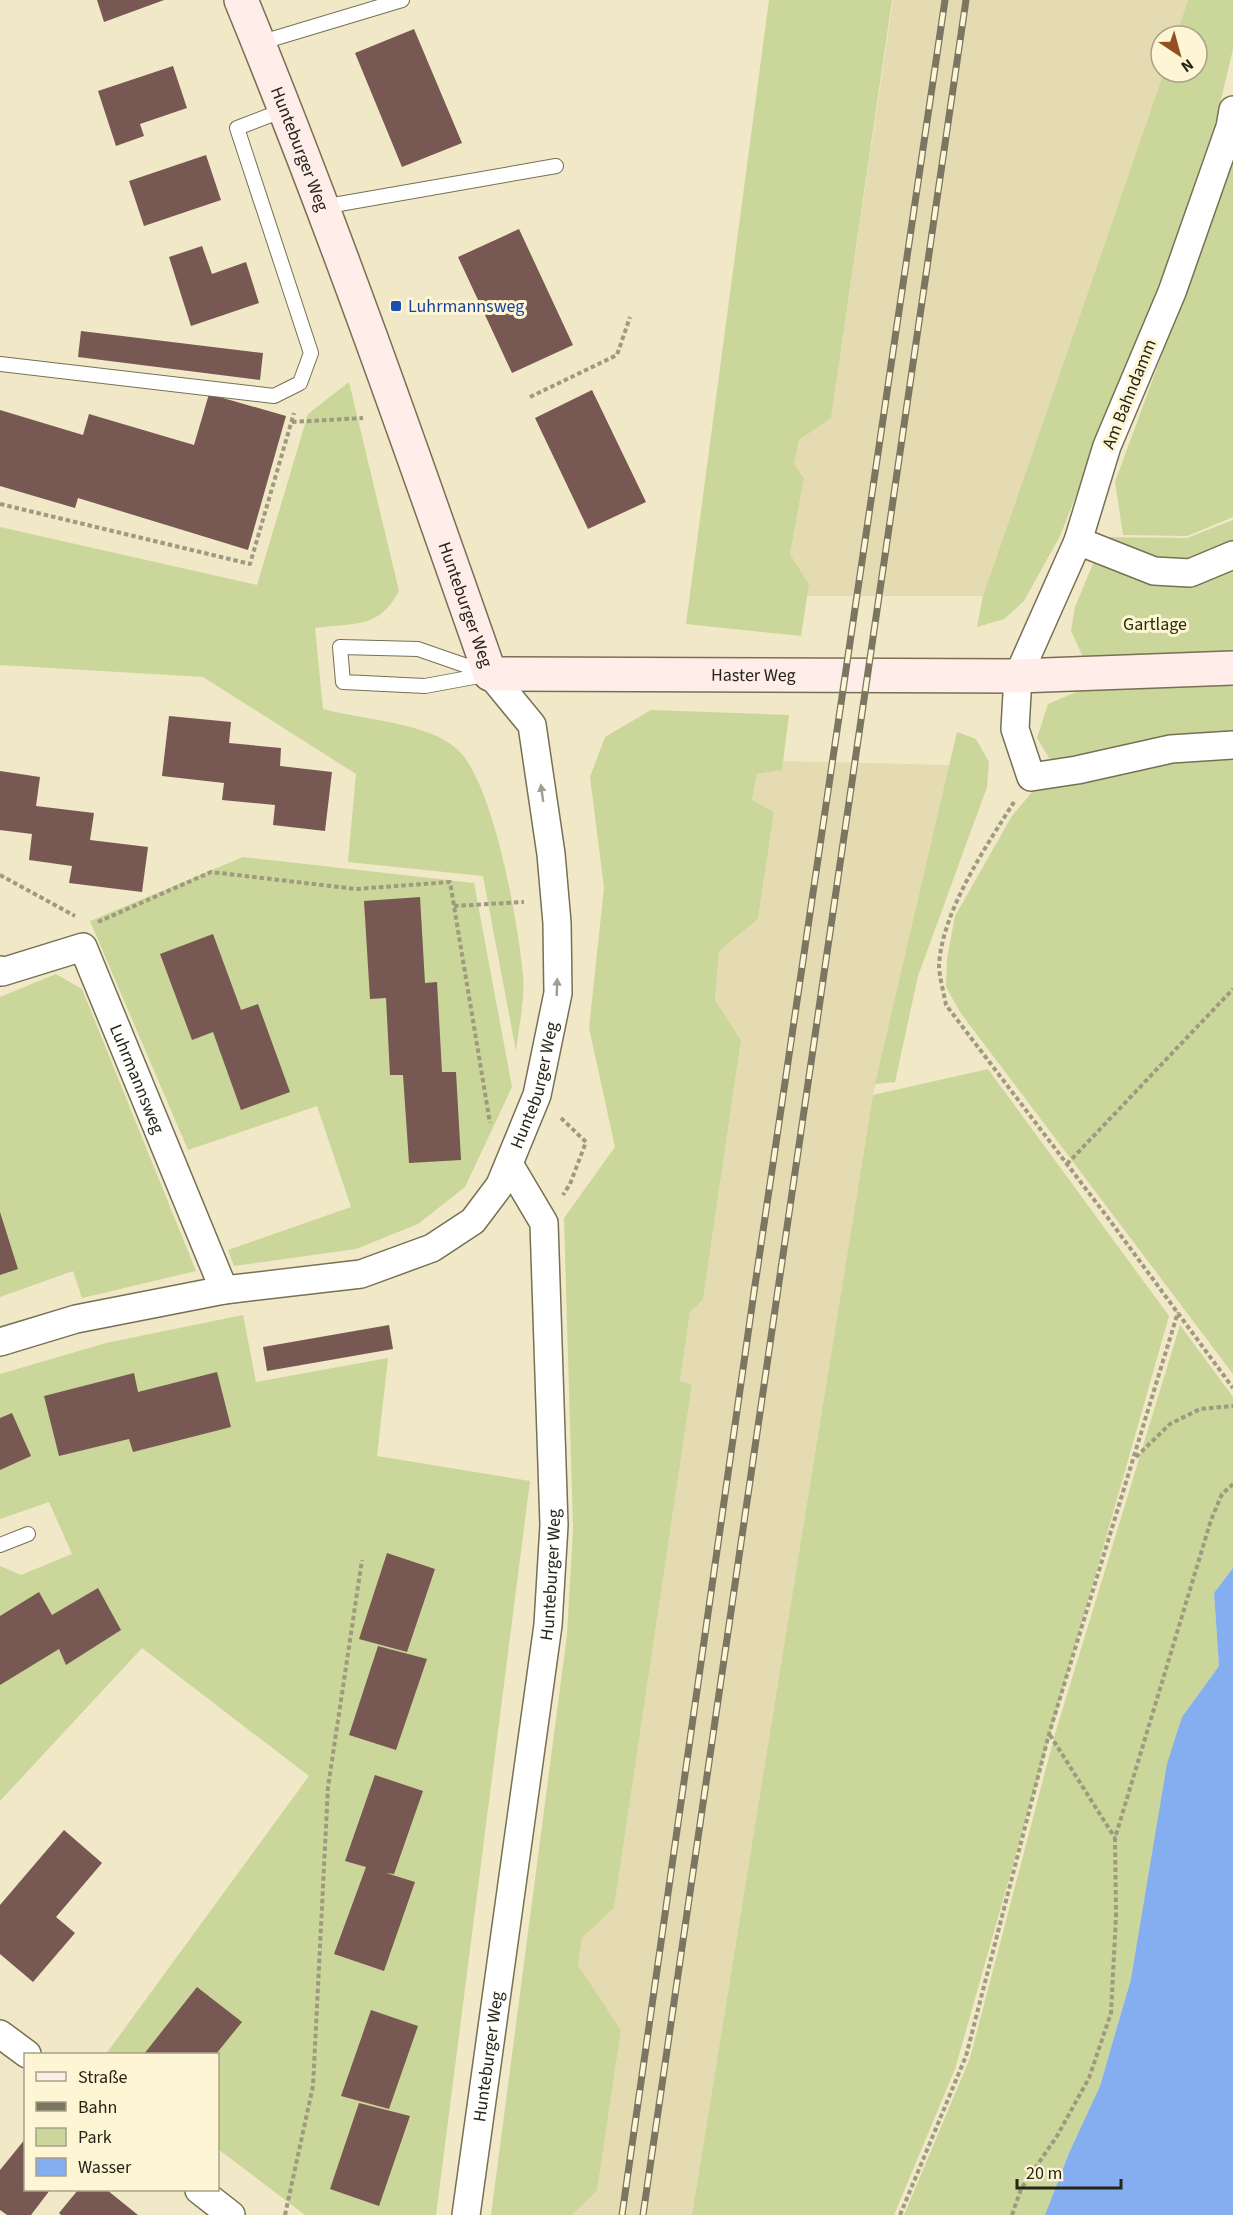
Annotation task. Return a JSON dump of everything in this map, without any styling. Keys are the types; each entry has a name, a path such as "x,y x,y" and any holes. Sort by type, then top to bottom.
{"street":[{"name":"Hunteburger Weg","path":"241,0 286,109 400,415 490,674 532,725 551,854 558,993 537,1095 509,1164 544,1223 554,1525 548,1625 466,2215"},
{"name":"Am Bahndamm","path":"1018,676 1078,541 1107,446 1172,292 1230,127 1233,110"},
{"path":"1078,541 1154,571 1190,573 1233,555"},
{"name":"Haster Weg","path":"490,674 1018,676 1233,668"},
{"path":"1018,676 1015,729 1031,777 1077,770 1171,749 1233,745"},
{"path":"0,970 2,972 87,936"},
{"name":"Luhrmannsweg","path":"87,936 224,1290"},
{"path":"0,1342 76,1319 224,1290 361,1274 432,1248 473,1221 500,1185 509,1164"},
{"path":"0,2034 24,2053"},
{"path":"200,2191 231,2215"}],"lane":[{"path":"259,42 402,0"},
{"path":"0,364 274,396 300,383 311,353 237,128 286,109"},
{"path":"322,207 556,166"},
{"name":"Haster Weg","path":"340,647 418,649 490,674 425,686 343,682 340,647"},
{"path":"0,1545 28,1534"}],"path":[{"path":"530,398 617,356 630,317"},
{"path":"0,504 250,564 292,422 300,383"},
{"path":"292,422 400,415"},
{"path":"1031,777 986,847 946,927 939,966 946,1005 1233,1388"},
{"path":"0,875 87,936 211,872 356,889 450,882 491,1127"},
{"path":"454,906 492,904"},
{"path":"1067,1164 1233,989"},
{"path":"537,1095 586,1142 570,1184 544,1223"},
{"path":"900,2215 966,2056 1049,1734 1136,1457 1178,1312"},
{"path":"1136,1457 1170,1424 1200,1409 1233,1406"},
{"path":"1011,2215 1021,2189 1057,2136 1089,2078 1111,2013 1116,1916 1115,1838 1211,1520 1222,1494 1233,1484"},
{"path":"285,2215 313,2086 328,1787 362,1560"},
{"path":"1049,1734 1074,1777 1115,1838"}],"shaded area":[{"path":"893,0 1188,0 1180,24 1149,24 1149,84 1160,84 983,596 807,596 809,584 790,554 804,478 794,464 799,440 831,417"},
{"path":"783,761 950,765 873,1095 692,2215 572,2215 597,2191 621,2030 578,1965 582,1938 614,1908 692,1384 680,1381 690,1312 703,1300 741,1040 715,1000 719,951 758,919 774,813 752,800 757,774 782,770"}],"green space":[{"path":"769,0 892,0 831,418 799,440 794,464 804,478 790,554 809,584 801,636 686,624"},
{"path":"1188,0 1233,0 1233,49 1216,121 1159,285 1060,536 1024,601 1004,619 977,627 983,596 1160,84 1209,84 1209,24 1180,24"},
{"path":"1233,161 1233,517 1187,536 1123,535 1115,482"},
{"path":"349,382 399,591 391,604 374,618 354,624 315,628 323,709 430,733 457,749 470,766 493,822 516,922 523,983 516,1051 483,876 348,862 356,774 203,677 0,665 0,527 257,585 308,414"},
{"name":"Gartlage","path":"1233,520 1233,737 1055,768 1037,738 1048,704 1076,692 1083,657 1071,631 1075,607 1104,537 1187,538"},
{"path":"651,710 789,715 782,770 757,774 752,800 774,812 758,919 719,951 715,1000 741,1040 703,1300 690,1312 680,1381 692,1384 614,1908 582,1938 578,1965 621,2030 597,2191 572,2215 491,2215 567,1635 573,1529 564,1218 615,1147 589,1028 604,888 590,777 605,737"},
{"path":"957,732 976,739 989,762 987,787 918,976 895,1082 875,1084"},
{"path":"1233,755 1233,1374 960,1012 946,987 947,959 955,916 1012,816 1037,786 1087,780 1208,757"},
{"path":"243,857 474,883 512,1087 465,1187 418,1224 356,1249 234,1266 228,1250 351,1207 317,1106 188,1150 90,921"},
{"path":"56,974 82,989 196,1271 82,1298 73,1271 0,1297 0,997"},
{"path":"988,1069 1169,1316 955,2069 894,2215 692,2215 873,1095"},
{"path":"243,1315 256,1382 388,1358 377,1456 530,1481 436,2215 305,2215 219,2150 219,2053 107,2053 309,1776 142,1648 0,1801 0,1566 21,1575 72,1554 49,1502 0,1519 0,1374 106,1343"},
{"path":"1180,1325 1233,1397 1233,1568 1214,1593 1219,1666 1182,1717 1131,1979 1100,2086 1069,2153 1045,2215 904,2215 970,2058 1055,1734"}],"water":[{"path":"1233,1568 1233,2215 1045,2215 1069,2153 1100,2086 1131,1979 1167,1764 1182,1717 1219,1666 1214,1593"}],"building":[{"path":"97,0 164,0 104,22"},
{"path":"414,29 462,143 402,167 355,53"},
{"path":"173,66 187,108 140,124 144,136 116,146 98,91"},
{"path":"206,155 221,200 144,226 129,181"},
{"path":"519,229 573,345 512,373 458,257"},
{"path":"202,246 212,274 246,262 259,303 191,326 169,257"},
{"path":"81,331 263,353 260,380 78,357"},
{"path":"592,390 646,502 588,529 535,418"},
{"path":"209,394 286,416 248,550 78,498 75,508 0,486 0,410 83,435 89,414 194,445"},
{"path":"169,716 231,722 229,743 281,748 280,766 332,772 325,831 273,825 275,805 222,800 224,783 162,776"},
{"path":"0,771 40,777 36,806 94,813 90,840 148,847 142,892 69,883 72,866 29,860 32,834 0,830"},
{"path":"420,897 425,983 437,982 442,1072 456,1072 461,1160 409,1163 403,1075 390,1075 386,998 370,999 364,901"},
{"path":"213,934 241,1010 258,1004 290,1092 241,1110 213,1032 192,1040 160,954"},
{"path":"0,1212 18,1269 0,1275"},
{"path":"389,1325 393,1349 267,1371 263,1347"},
{"path":"217,1372 231,1427 133,1452 129,1439 59,1456 44,1396 134,1373 138,1392"},
{"path":"12,1413 31,1456 0,1470 0,1418"},
{"path":"387,1553 435,1569 407,1652 359,1639"},
{"path":"98,1588 121,1630 66,1665 59,1649 0,1685 0,1616 39,1592 52,1615"},
{"path":"378,1646 427,1659 396,1750 349,1735"},
{"path":"375,1775 423,1791 394,1874 386,1873 415,1882 384,1971 334,1954 366,1867 345,1861"},
{"path":"64,1830 102,1863 56,1917 75,1933 33,1982 0,1954 0,1905"},
{"path":"197,1987 242,2022 217,2053 145,2053"},
{"path":"371,2010 418,2026 389,2109 341,2096"},
{"path":"359,2103 410,2116 379,2206 330,2189"},
{"path":"24,2140 24,2191 49,2191 31,2215 7,2215 0,2210 0,2170"},
{"path":"77,2191 108,2191 138,2215 61,2215 59,2213"}],"railway":[{"path":"622,2215 754,1292 945,0"},
{"path":"643,2215 966,0"}],"place":[{"name":"Luhrmannsweg","path":"396,306"}]}
